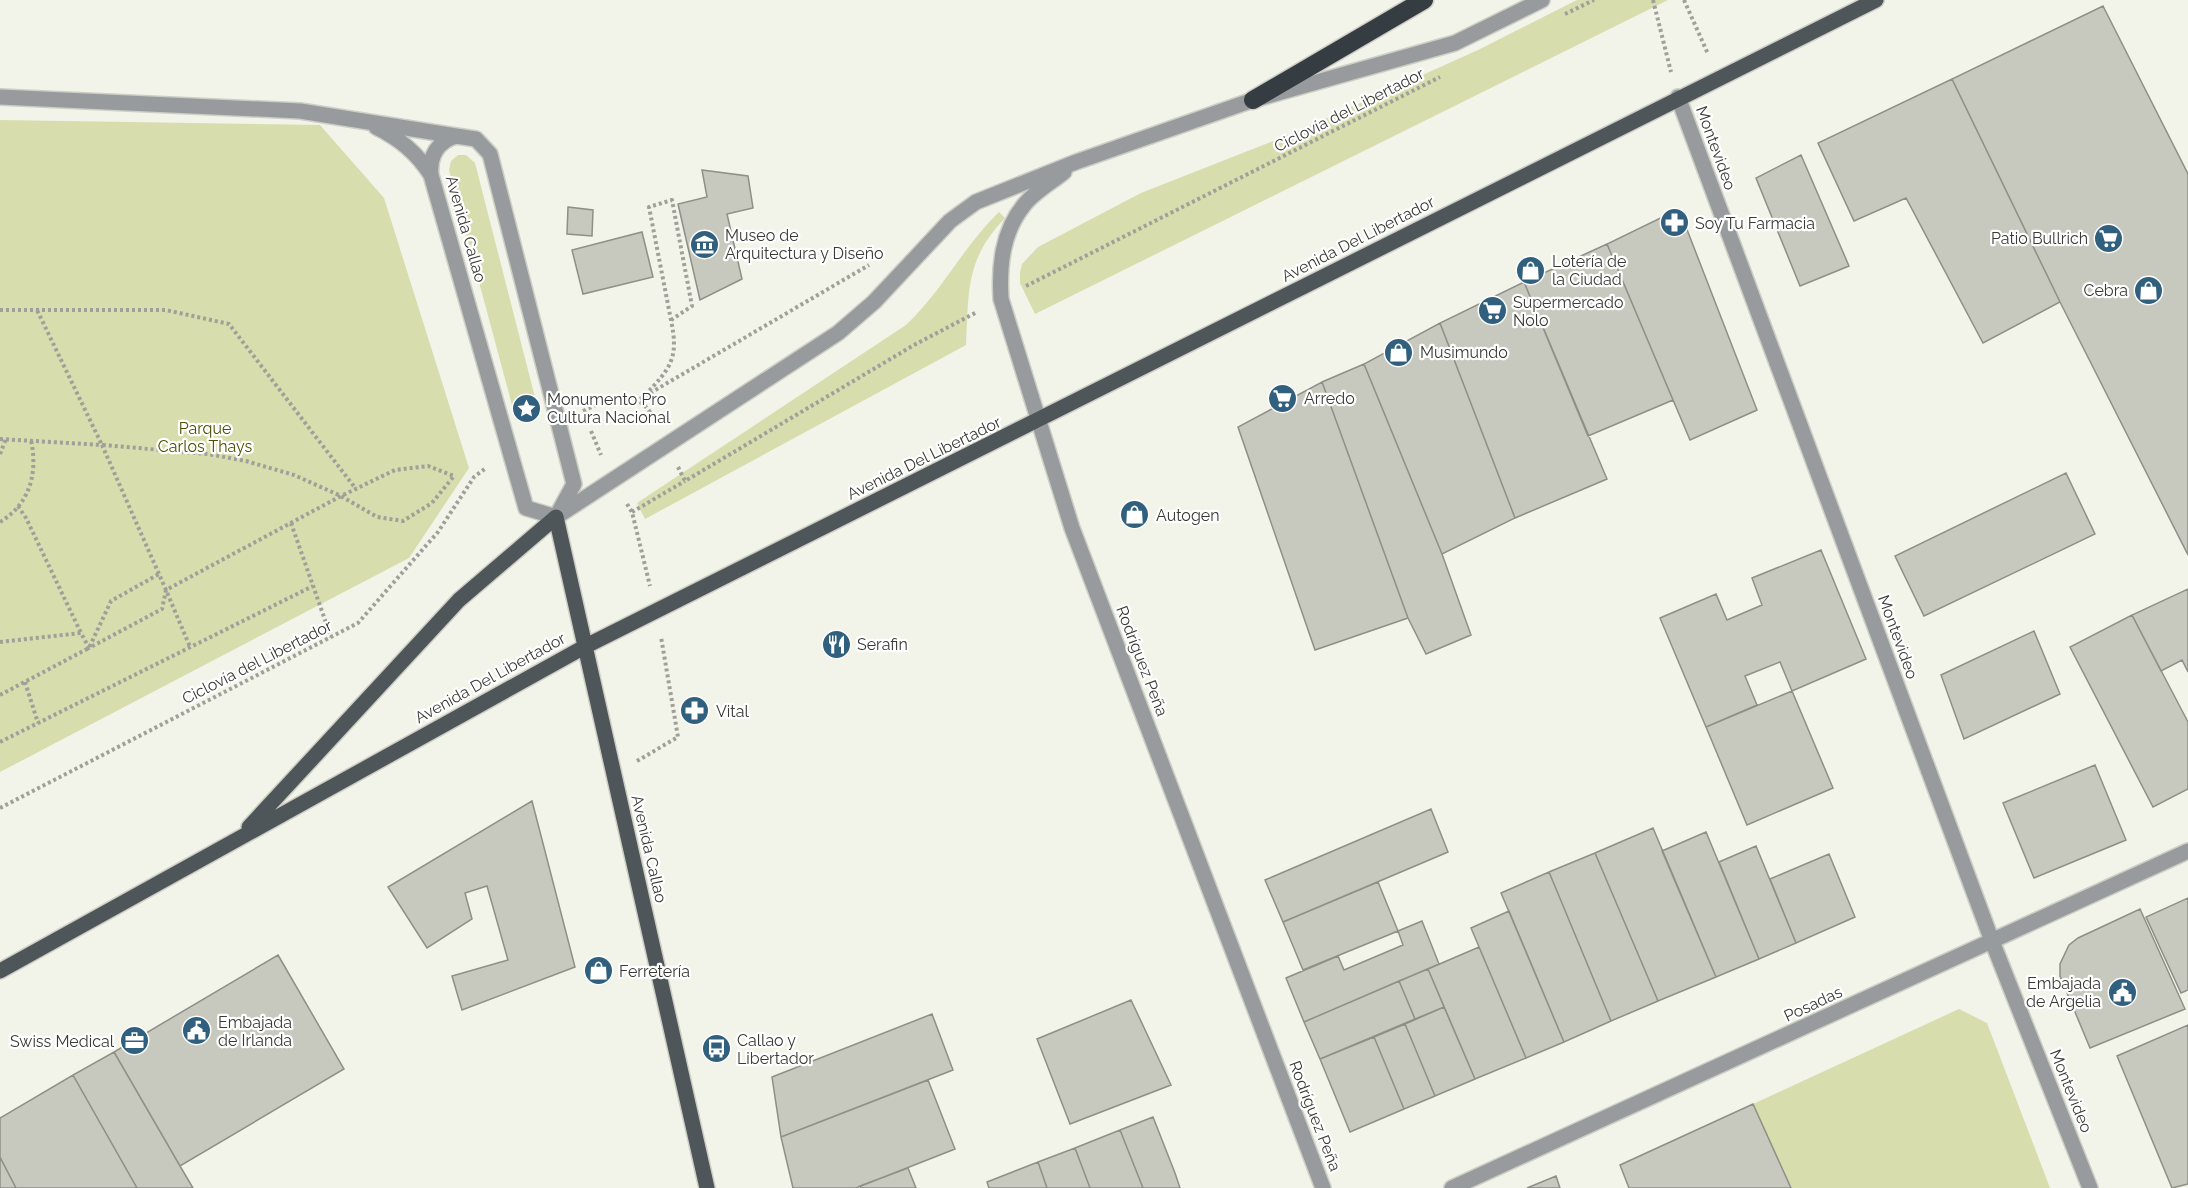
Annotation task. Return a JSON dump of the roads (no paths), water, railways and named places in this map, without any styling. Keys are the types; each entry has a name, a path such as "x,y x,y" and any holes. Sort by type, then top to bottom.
{"highway":[{"path":"1253,100 1424,0"}],"main road":[{"name":"Avenida Del Libertador","path":"0,971 586,646 1038,422 1678,97 1876,0"},
{"name":"Avenida Callao","path":"556,517 707,1188"},
{"path":"241,836 459,600 556,517"}],"street":[{"path":"556,517 838,333 874,302 962,211 976,202 1076,162 1253,100 1455,43 1542,0"},
{"path":"0,97 300,111 476,139 490,153 574,484 556,517"},
{"name":"Montevideo","path":"1678,97 1992,941 2090,1188"},
{"path":"366,121 403,142 419,156 431,175"},
{"name":"Avenida Callao","path":"456,136 449,138 436,148 430,166 431,175 526,508 556,517"},
{"name":"Rodríguez Peña","path":"1076,162 1024,204 1004,245 999,270 1001,299 1072,528 1323,1188"},
{"name":"Posadas","path":"1452,1188 2188,851"}],"place":[{"name":"Soy Tu Farmacia","path":"1674,223"},
{"name":"Patio Bullrich","path":"2109,238"},
{"name":"Museo de Arquitectura y Diseño","path":"704,244"},
{"name":"Lotería de la Ciudad","path":"1531,270"},
{"name":"Cebra","path":"2149,290"},
{"name":"Supermercado Nolo","path":"1492,311"},
{"name":"Musimundo","path":"1399,352"},
{"name":"Arredo","path":"1283,398"},
{"name":"Monumento Pro Cultura Nacional","path":"526,408"},
{"name":"Autogen","path":"1135,515"},
{"name":"Serafin","path":"836,644"},
{"name":"Vital","path":"695,711"},
{"name":"Ferretería","path":"598,971"},
{"name":"Embajada de Argelia","path":"2122,992"},
{"name":"Embajada de Irlanda","path":"197,1031"},
{"name":"Swiss Medical","path":"135,1041"},
{"name":"Callao y Libertador","path":"716,1049"}],"park label":[{"name":"Parque Carlos Thays","path":"205,437"}]}
